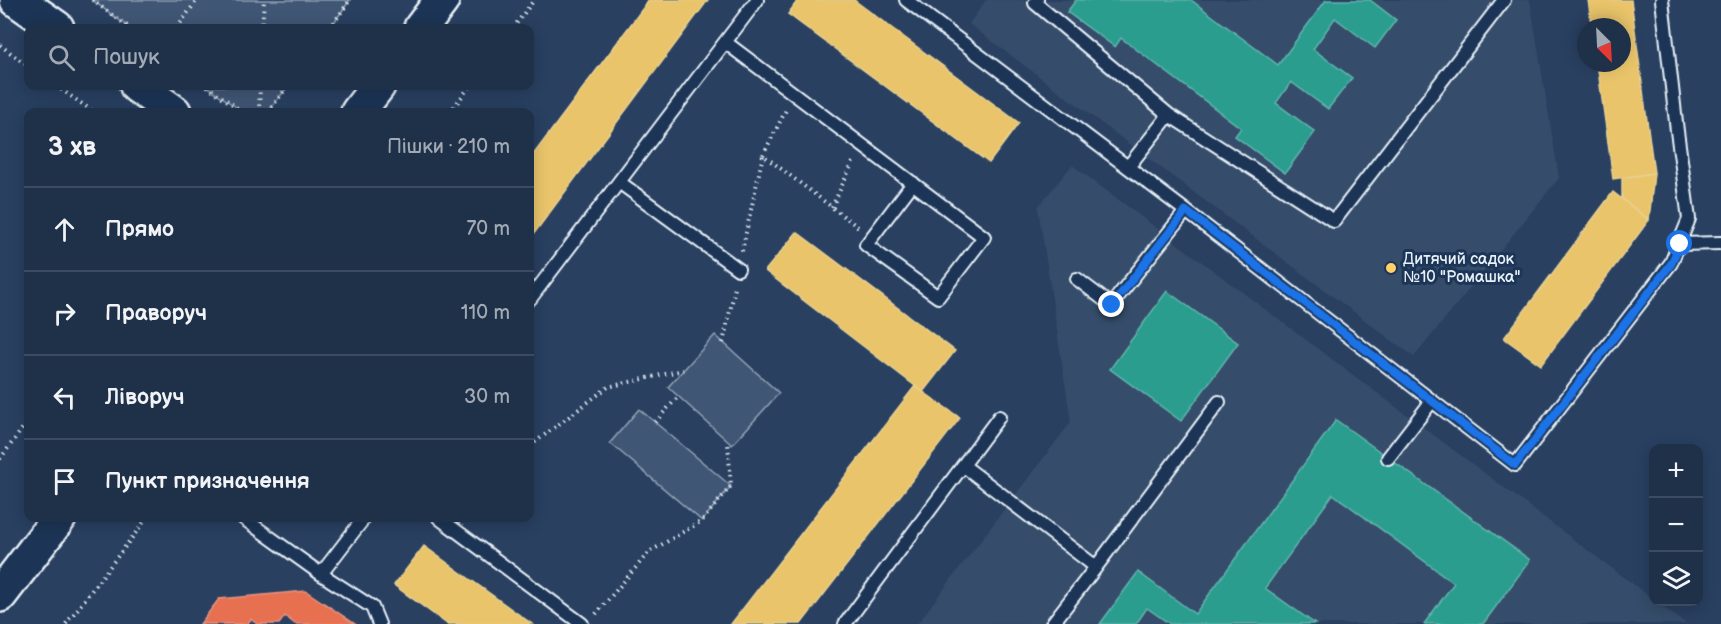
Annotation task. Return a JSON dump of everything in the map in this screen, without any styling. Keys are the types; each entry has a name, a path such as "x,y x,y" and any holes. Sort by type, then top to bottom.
{"street":[{"path":"17,0 51,24"},
{"path":"424,24 442,0"},
{"path":"143,90 168,108"},
{"path":"361,108 375,90"},
{"path":"0,596 56,522"}],"lane":[{"path":"534,294 757,0"},
{"path":"906,0 1186,211 1515,465 1671,264 1689,219 1662,0"},
{"path":"1037,0 1035,3 1169,115 1334,221 1504,0"},
{"path":"725,42 913,183 984,237 938,297 866,245 913,183"},
{"path":"1128,168 1169,115"},
{"path":"619,182 738,269"},
{"path":"1077,279 1112,305 1186,211"},
{"path":"1680,244 1721,243"},
{"path":"1388,458 1432,401"},
{"path":"1052,624 1219,402"},
{"path":"845,624 999,417"},
{"path":"964,466 1096,567"},
{"path":"249,522 372,608 379,624"},
{"path":"321,574 361,522"},
{"path":"444,522 582,624"}],"path":[{"path":"92,0 125,24"},
{"path":"180,24 197,0"},
{"path":"262,24 264,0"},
{"path":"333,24 350,0"},
{"path":"516,24 534,0"},
{"path":"0,45 24,63"},
{"path":"62,90 87,108"},
{"path":"213,90 237,108"},
{"path":"260,90 260,108"},
{"path":"271,108 285,90"},
{"path":"453,108 467,90"},
{"path":"723,343 763,155 794,94"},
{"path":"832,207 861,144"},
{"path":"763,155 872,237"},
{"path":"534,443 608,387 683,370"},
{"path":"655,422 678,397"},
{"path":"0,459 24,426"},
{"path":"594,615 649,552 702,521 731,486 728,442"},
{"path":"66,624 144,522"}],"shaded area":[{"path":"92,0 350,0 333,24 125,24"},
{"name":"Дитячий садок №10 \"Ромашка\"","path":"986,0 1530,0 1559,178 1414,357 969,24"},
{"path":"213,90 285,90 271,108 237,108"},
{"path":"1072,165 1649,596 1649,606 1661,606 1686,624 917,624 1071,422 1038,207"},
{"path":"715,335 779,393 732,445 668,387"},
{"path":"639,409 731,486 702,521 610,443"}],"building: Житло":[{"path":"649,0 708,0 534,234 534,154"},
{"path":"798,0 854,0 1019,123 989,163 788,14"},
{"path":"1588,0 1631,0 1654,173 1613,179 1598,72 1631,72 1631,18 1591,18"},
{"path":"1654,173 1649,220 1622,199 1622,178"},
{"path":"1613,192 1649,220 1541,365 1504,338"},
{"path":"797,232 955,351 923,392 765,271"},
{"path":"915,386 960,418 801,624 731,624"},
{"path":"424,546 532,624 447,624 394,585"}],"building: Торгівля":[{"path":"306,591 355,624 295,624 285,616 279,624 257,624 251,619 247,624 200,624 219,599"}],"building: Школи":[{"path":"1076,0 1191,0 1278,65 1326,0 1370,0 1396,20 1375,48 1335,18 1313,49 1352,78 1328,109 1291,82 1276,103 1315,132 1285,173 1235,136 1241,128 1121,38 1115,47 1067,12"},
{"path":"1167,291 1238,343 1181,421 1110,369"},
{"path":"1336,420 1530,560 1483,624 1424,624 1454,583 1333,494 1265,588 1315,624 1170,624 1147,608 1136,624 1100,624 1138,572 1195,614"}],"place":[{"name":"Дитячий садок №10 \"Ромашка\"","path":"1391,268"}],"route":[{"path":"1112,305 1186,211 1515,465 1671,264 1680,244"}]}
